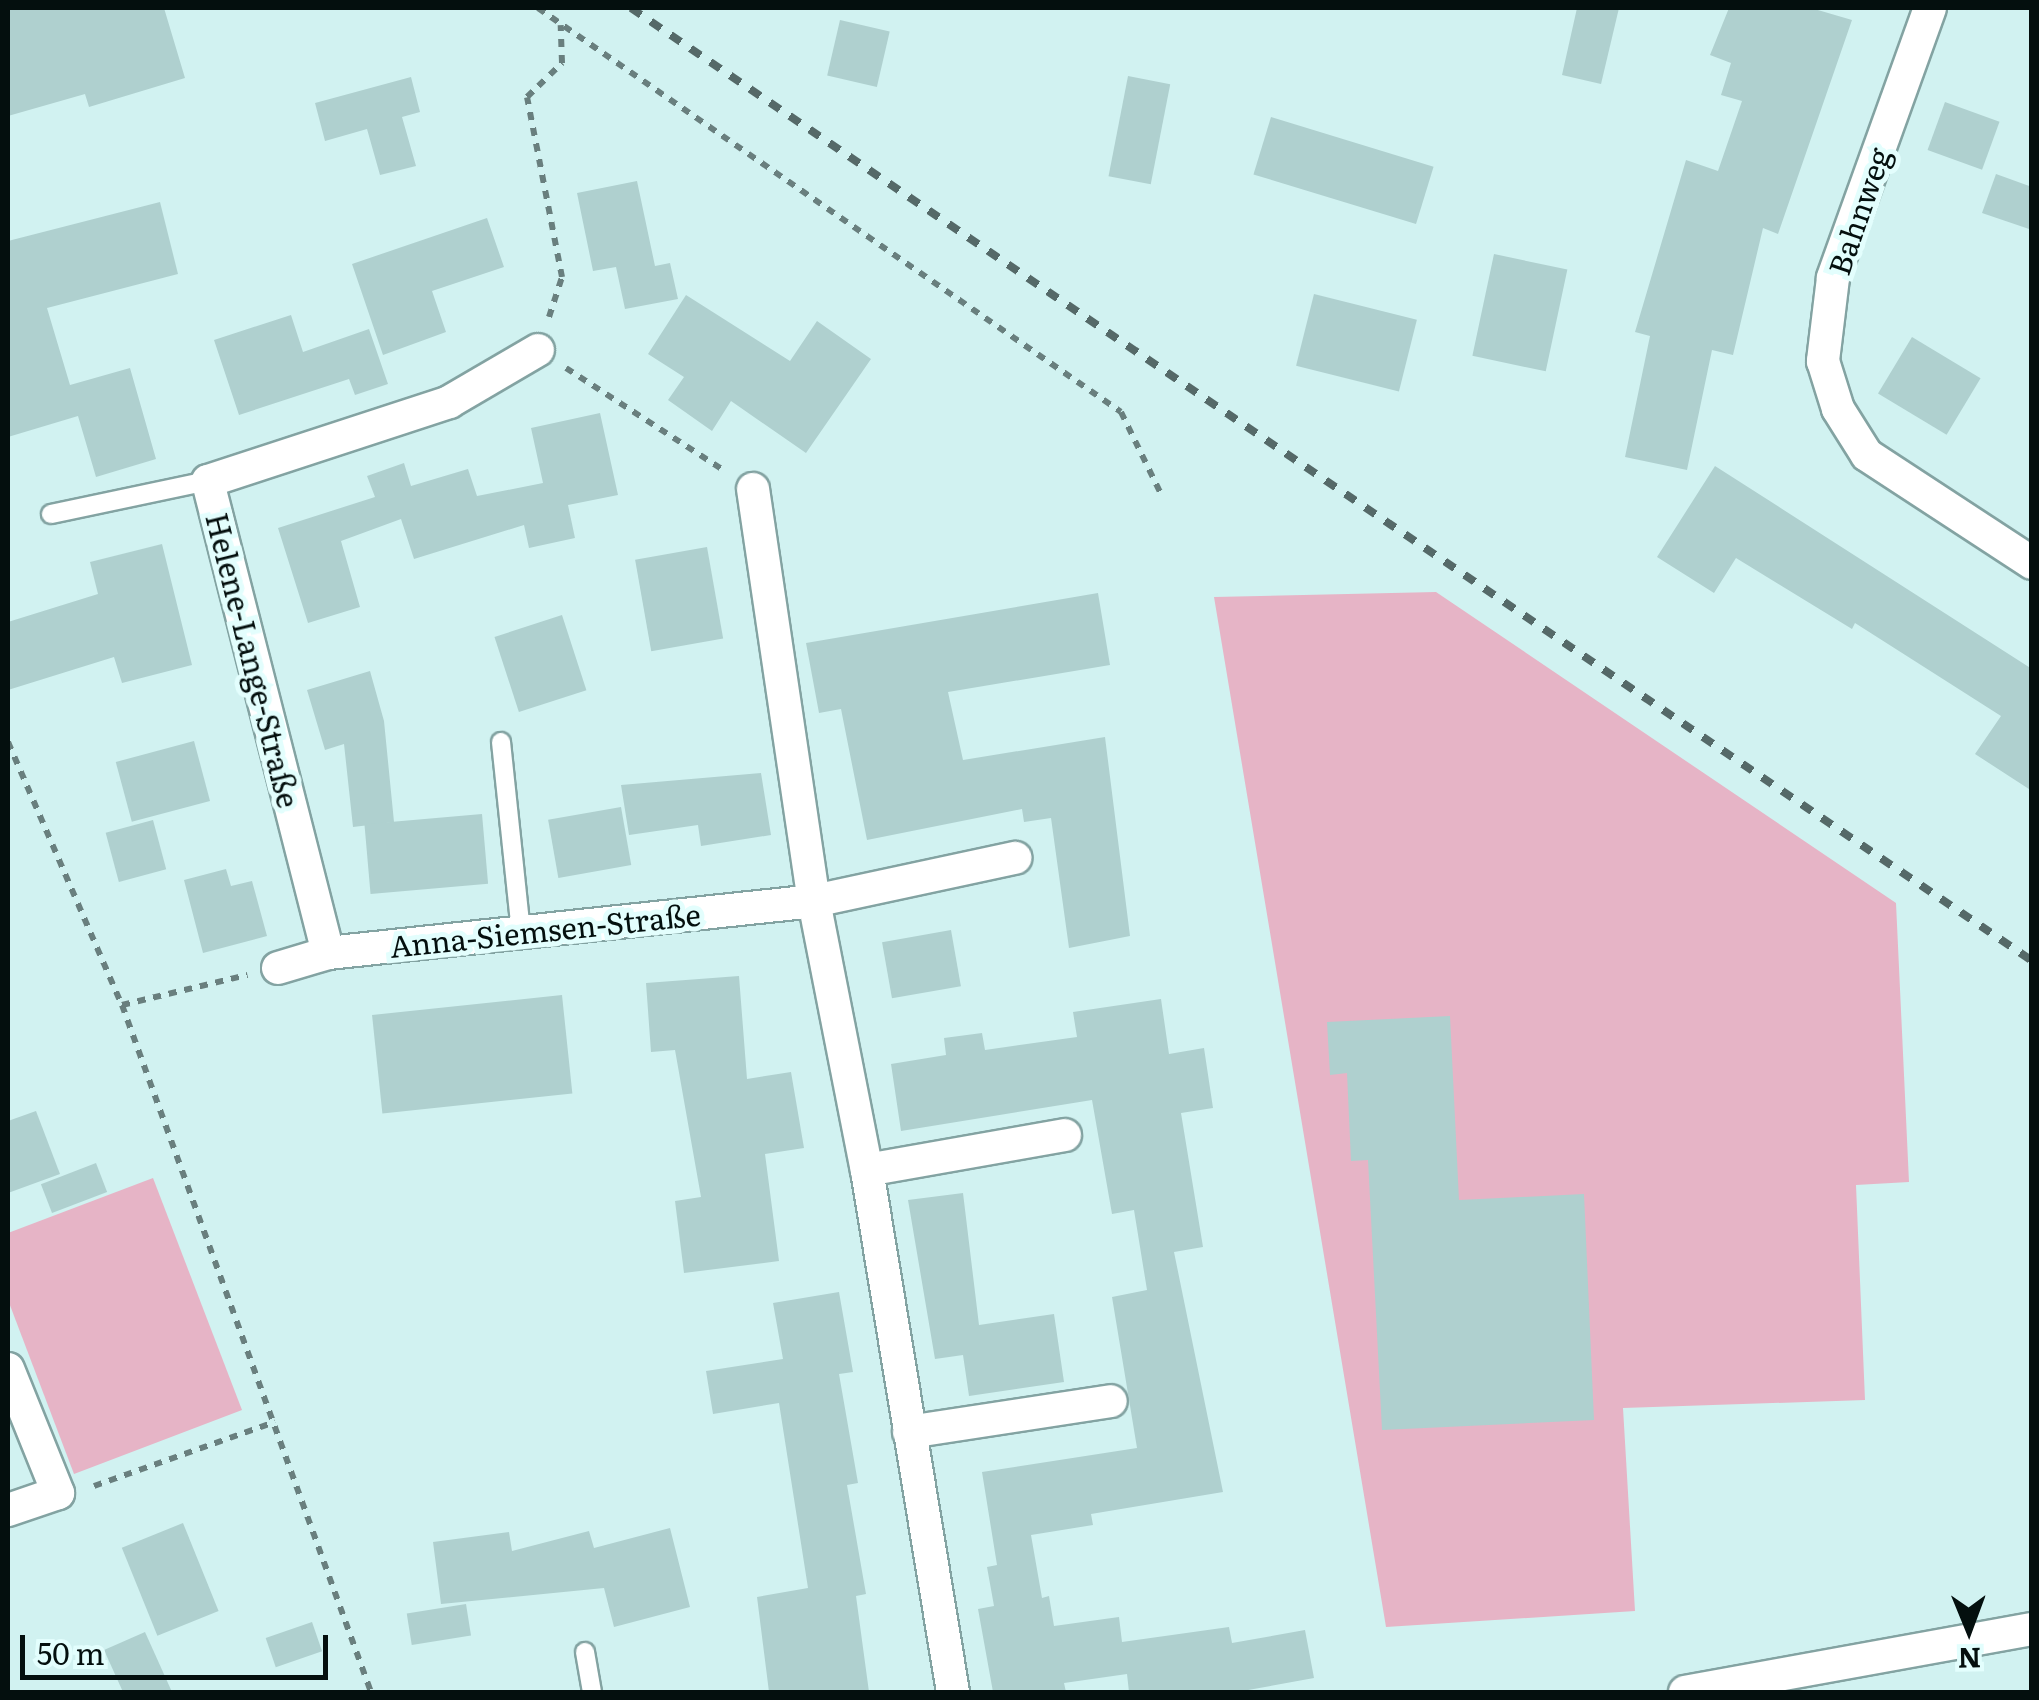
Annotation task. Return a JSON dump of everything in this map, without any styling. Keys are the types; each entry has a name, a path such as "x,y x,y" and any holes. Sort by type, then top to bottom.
{"street":[{"name":"Bahnweg","path":"1930,8 1833,278 1824,360 1838,409 1867,455 2032,563"},
{"name":"Helene-Lange-Straße","path":"328,953 208,481 450,402 538,350"},
{"path":"753,489 814,901 867,1170 953,1692"},
{"name":"Anna-Siemsen-Straße","path":"278,968 328,953 814,901 1015,858"},
{"path":"867,1170 1065,1135"},
{"path":"8,1369 58,1493 8,1510"},
{"path":"910,1432 1111,1401"},
{"path":"1686,1692 2032,1629"}],"lane":[{"path":"51,514 208,481"},
{"path":"502,742 521,930"},
{"path":"585,1652 592,1692"}],"path":[{"path":"538,8 1122,412 1161,494"},
{"path":"560,24 562,63 527,97 562,277 538,350 753,489"},
{"path":"8,742 122,1005 371,1692"},
{"path":"122,1005 278,968"},
{"path":"58,1493 275,1422"}],"shaded area":[{"path":"1436,592 1896,903 1909,1182 1856,1185 1865,1400 1623,1408 1635,1611 1386,1627 1214,597"},
{"path":"153,1178 242,1410 74,1474 8,1300 8,1233"}],"building":[{"path":"8,8 164,8 185,78 89,107 85,94 8,116"},
{"path":"1577,8 1619,8 1601,84 1562,75"},
{"path":"1729,8 1811,8 1852,20 1778,234 1763,228 1733,355 1712,350 1687,470 1625,457 1650,336 1635,332 1686,160 1718,171 1742,101 1721,95 1731,63 1710,55"},
{"path":"840,20 890,31 877,87 827,76"},
{"path":"1128,76 1170,84 1151,184 1109,176"},
{"path":"411,77 420,112 402,117 416,166 380,175 367,129 325,141 315,103"},
{"path":"1945,102 2000,122 1982,170 1928,150"},
{"path":"1271,117 1434,167 1416,224 1253,174"},
{"path":"1996,174 2032,187 2032,230 1982,213"},
{"path":"637,181 655,266 670,263 678,299 625,309 616,267 593,271 577,193"},
{"path":"160,202 178,274 47,308 70,385 130,368 156,459 96,477 78,416 8,437 8,241"},
{"path":"487,218 504,267 432,291 446,332 383,355 352,264"},
{"path":"1494,254 1567,270 1546,371 1472,356"},
{"path":"1314,294 1417,320 1399,391 1296,366"},
{"path":"686,295 790,361 817,321 871,359 806,453 731,401 712,431 668,400 684,377 648,354"},
{"path":"291,315 303,352 369,329 388,384 355,395 349,379 239,415 214,340"},
{"path":"1912,337 1981,378 1947,435 1878,394"},
{"path":"600,413 618,495 568,505 575,538 529,548 524,525 414,559 401,519 341,541 360,607 308,623 278,528 375,497 367,476 404,463 411,486 468,469 477,496 543,483 531,428"},
{"path":"1715,466 2032,669 2032,791 1975,754 2001,716 1855,623 1852,629 1736,558 1714,593 1657,557"},
{"path":"162,544 192,665 122,683 114,657 8,690 8,622 98,594 90,562"},
{"path":"707,547 723,639 651,651 635,560"},
{"path":"1098,593 1110,665 948,692 963,760 1105,737 1130,936 1069,948 1051,818 1024,822 1022,809 867,840 841,709 819,713 806,643"},
{"path":"562,615 586,690 519,712 494,637"},
{"path":"370,671 384,721 394,822 353,827 344,744 325,750 307,690"},
{"path":"194,741 210,801 132,822 116,762"},
{"path":"761,773 771,835 701,846 698,825 629,835 621,785"},
{"path":"621,807 631,865 558,878 548,820"},
{"path":"482,814 488,884 371,894 364,824"},
{"path":"153,820 166,869 119,882 106,833"},
{"path":"226,869 231,886 252,881 267,936 203,953 184,880"},
{"path":"951,930 961,986 892,998 882,942"},
{"path":"739,976 747,1079 791,1072 804,1148 765,1154 779,1261 684,1273 675,1201 701,1197 675,1050 651,1052 646,983"},
{"path":"562,995 572,1093 382,1113 372,1015"},
{"path":"1161,999 1169,1054 1204,1048 1213,1108 1181,1113 1203,1247 1174,1252 1223,1492 1091,1514 1093,1525 1031,1535 1042,1598 1049,1596 1054,1626 1119,1617 1122,1642 1229,1627 1232,1643 1305,1630 1314,1678 1237,1692 1129,1692 1127,1674 1064,1683 1066,1692 993,1692 978,1609 994,1606 987,1567 997,1565 982,1472 1137,1448 1112,1297 1147,1290 1134,1210 1112,1214 1092,1100 901,1131 891,1064 946,1055 944,1038 982,1033 985,1050 1077,1037 1073,1012"},
{"path":"1450,1016 1459,1200 1584,1194 1594,1420 1382,1430 1368,1160 1351,1161 1347,1073 1330,1075 1327,1022"},
{"path":"36,1111 60,1174 8,1193 8,1121"},
{"path":"96,1163 107,1192 52,1213 41,1184"},
{"path":"963,1193 979,1325 1054,1314 1064,1382 969,1396 963,1355 935,1359 908,1200"},
{"path":"839,1292 853,1372 839,1374 858,1483 847,1485 866,1594 856,1596 869,1692 769,1692 757,1597 808,1588 779,1403 713,1414 706,1371 783,1359 773,1303"},
{"path":"183,1523 219,1611 157,1636 122,1548"},
{"path":"670,1528 690,1607 614,1627 604,1588 441,1604 433,1542 509,1532 512,1551 589,1531 594,1548"},
{"path":"466,1604 471,1636 412,1645 407,1613"},
{"path":"312,1622 322,1651 276,1667 266,1638"},
{"path":"145,1632 172,1692 123,1692 104,1650"}],"railway":[{"path":"631,8 2032,961"}]}
